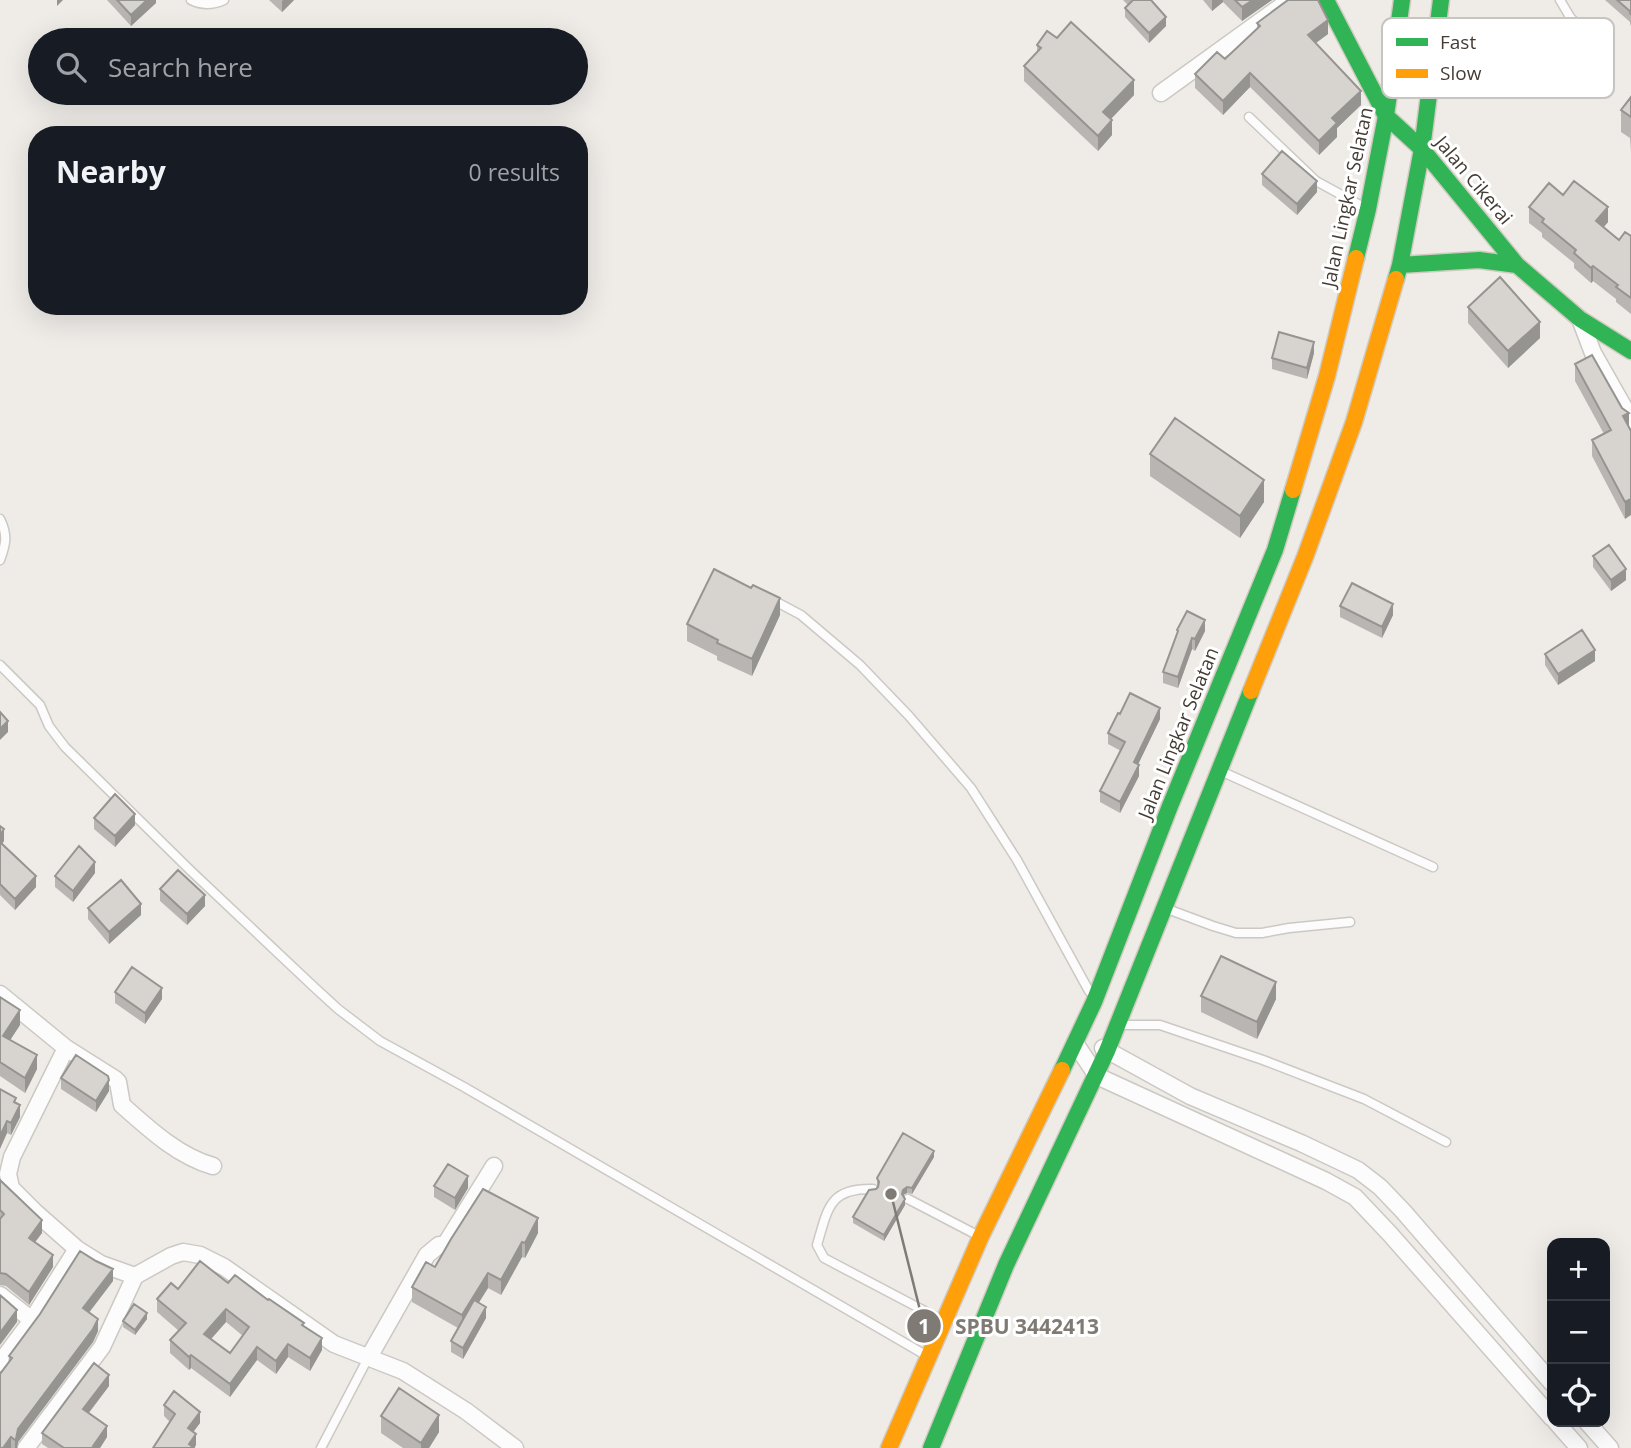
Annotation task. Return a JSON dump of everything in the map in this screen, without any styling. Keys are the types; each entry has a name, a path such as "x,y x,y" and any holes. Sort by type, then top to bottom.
{"main road":[{"name":"Jalan Cikerai","path":"1326,0 1386,116 1422,149 1517,265 1580,319 1631,351"},
{"name":"Jalan Lingkar Selatan","path":"1400,18 1402,0"},
{"path":"1439,18 1441,0"},
{"name":"Jalan Lingkar Selatan","path":"889,1448 981,1236 1096,1005 1175,793 1275,550 1327,376 1368,209 1388,98"},
{"path":"930,1448 1006,1265 1097,1076 1114,1023 1164,907 1305,557 1350,434 1400,265 1422,149 1429,98"},
{"path":"1400,265 1479,260 1517,265"}],"street":[{"path":"1161,93 1290,0"},
{"path":"1580,319 1593,353 1631,420"},
{"path":"0,994 66,1048 115,1079 118,1082 122,1105 153,1132 185,1154 213,1166"},
{"path":"1078,1039 1107,1051 1190,1096 1358,1170 1380,1187 1403,1211 1547,1377"},
{"path":"1078,1039 1097,1076 1326,1181 1354,1197 1547,1412"},
{"path":"66,1048 12,1157 8,1174 11,1188 77,1249 101,1264 135,1276"},
{"path":"369,1357 427,1255 439,1245 445,1245 494,1166"},
{"path":"0,1363 32,1320 77,1249"},
{"path":"26,1448 102,1347 135,1276 183,1252 200,1255 224,1267 334,1344 403,1371 466,1411 514,1448"},
{"path":"0,1295 32,1320"},
{"path":"1560,1427 1579,1448"},
{"path":"1591,1427 1610,1448"}],"lane":[{"path":"191,0 202,4 224,0"},
{"path":"1560,0 1571,18"},
{"path":"1249,117 1316,181 1368,209"},
{"path":"0,519 5,530 5,547 0,560"},
{"path":"766,597 801,615 860,665 909,716 971,788 1017,860 1096,1005"},
{"path":"0,665 40,705 49,726 65,747 338,1009 380,1041 928,1356"},
{"path":"1219,771 1433,867"},
{"path":"1164,907 1236,933 1262,933 1350,922"},
{"path":"1114,1023 1160,1025 1263,1060 1364,1099 1446,1142"},
{"path":"873,1189 857,1189 835,1198 825,1218 817,1245 824,1258 943,1321"},
{"path":"908,1199 981,1236"},
{"path":"321,1448 369,1357"}],"building":[{"path":"117,0 147,0 131,15"},
{"path":"1133,0 1151,0 1166,17 1149,33 1125,8"},
{"path":"1235,0 1253,0 1242,7"},
{"path":"1288,0 1318,0 1328,20 1308,35 1361,91 1332,118 1337,123 1319,141 1250,73 1223,101 1195,74 1217,52 1225,59 1260,26 1257,23"},
{"path":"1617,0 1631,0 1631,12"},
{"path":"1071,22 1134,80 1103,112 1112,120 1098,136 1024,66 1041,48 1037,45 1047,31 1057,38"},
{"path":"1631,97 1631,117 1621,110"},
{"path":"1282,151 1317,181 1297,204 1262,174"},
{"path":"1574,181 1608,207 1596,221 1619,240 1625,232 1631,236 1631,298 1616,287 1618,285 1593,266 1591,268 1574,253 1576,250 1542,222 1544,219 1529,207 1549,183 1563,195"},
{"path":"1500,277 1540,322 1508,351 1468,307"},
{"path":"1279,332 1314,342 1307,368 1272,358"},
{"path":"1592,355 1622,408 1629,413 1623,416 1631,431 1631,499 1625,502 1592,440 1611,430 1575,364"},
{"path":"1175,418 1264,480 1240,516 1150,454"},
{"path":"1609,545 1626,569 1611,580 1593,556"},
{"path":"714,569 751,588 753,585 780,598 752,659 717,643 718,640 687,624"},
{"path":"1352,583 1393,604 1382,627 1340,606"},
{"path":"1187,611 1205,620 1195,639 1192,638 1178,677 1163,672 1177,630"},
{"path":"1582,630 1595,650 1558,674 1545,654"},
{"path":"1130,693 1160,708 1134,762 1139,765 1120,802 1100,791 1125,742 1108,733"},
{"path":"0,712 8,721 0,729"},
{"path":"115,794 135,814 115,836 94,818"},
{"path":"0,842 36,876 15,899 0,884"},
{"path":"79,846 95,862 73,891 55,876"},
{"path":"178,870 205,895 187,914 160,889"},
{"path":"121,880 141,904 109,932 88,908"},
{"path":"1221,956 1276,982 1257,1022 1201,996"},
{"path":"132,967 162,988 145,1013 115,992"},
{"path":"0,997 20,1010 3,1036 37,1055 25,1078 0,1062"},
{"path":"76,1055 108,1076 109,1080 96,1101 61,1078"},
{"path":"0,1089 16,1098 14,1102 20,1105 11,1123 7,1121 0,1136"},
{"path":"903,1133 934,1151 912,1188 903,1190 905,1199 884,1235 853,1217 869,1190 878,1187 877,1178"},
{"path":"448,1164 468,1176 455,1198 434,1186"},
{"path":"0,1180 42,1220 29,1238 53,1255 29,1292 6,1274 0,1273 0,1219 4,1214 0,1210"},
{"path":"483,1189 538,1218 501,1280 488,1273 462,1315 412,1287 426,1262 435,1267"},
{"path":"80,1251 113,1269 83,1308 98,1319 18,1429 16,1439 11,1437 3,1448 0,1448 0,1374 12,1358 9,1356 40,1314"},
{"path":"200,1261 228,1283 235,1275 322,1338 310,1358 288,1344 276,1361 257,1347 230,1384 191,1355 189,1357 170,1340 186,1323 157,1299 171,1283 178,1289","holes":["226,1309 249,1327 230,1353 204,1334"]},
{"path":"0,1295 17,1310 0,1333"},
{"path":"474,1300 486,1307 463,1348 451,1341"},
{"path":"134,1304 147,1313 135,1330 123,1321"},
{"path":"94,1363 109,1375 83,1409 107,1426 93,1446 97,1448 64,1448 42,1433"},
{"path":"399,1388 439,1415 421,1443 381,1416"},
{"path":"174,1391 200,1412 188,1428 196,1434 189,1444 194,1448 153,1448 175,1414 164,1405"}],"traffic: fast":[{"path":"1326,0 1386,116 1422,149 1517,265 1580,319 1631,351"},
{"path":"1400,18 1402,0"},
{"path":"1439,18 1441,0"},
{"path":"1356,258 1388,98"},
{"path":"1396,279 1422,149 1429,98"},
{"path":"1400,265 1479,260 1517,265"},
{"path":"1062,1070 1094,1002 1170,806 1275,550 1293,490"},
{"path":"931,1448 1006,1265 1107,1051 1251,691"}],"traffic: slow":[{"path":"1293,490 1327,376 1356,258"},
{"path":"1251,691 1305,557 1354,422 1396,279"},
{"path":"889,1448 981,1236 1062,1070"}],"place":[{"name":"SPBU 3442413","path":"891,1194"}]}
